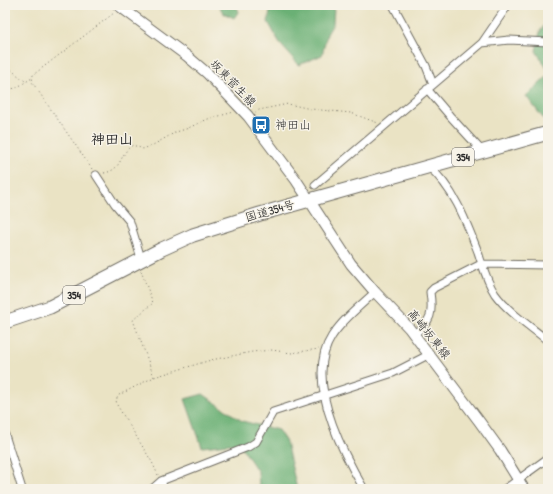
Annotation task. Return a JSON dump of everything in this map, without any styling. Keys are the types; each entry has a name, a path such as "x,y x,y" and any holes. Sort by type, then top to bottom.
{"highway":[{"name":"国道354号","path":"5,322 50,307 162,249 193,235 308,200 548,133"}],"main road":[{"name":"坂東菅生線","path":"119,6 198,65 225,91 245,113 279,156 308,200"},
{"name":"高崎坂東線","path":"308,200 352,264 430,354 500,450 521,485"}],"street":[{"path":"393,5 434,84"},
{"path":"316,184 482,43 508,5"},
{"path":"482,43 509,40 548,42"},
{"path":"427,89 482,151"},
{"path":"428,166 439,175 460,208 488,282 500,300 510,311 548,340"},
{"path":"96,175 115,204 130,222 141,260"},
{"path":"414,334 421,329 431,315 433,310 430,292 434,288 481,264 548,265"},
{"path":"364,489 335,434 324,395 322,378 326,348 332,336 375,292"},
{"path":"152,489 161,481 248,447 256,442 273,412 393,373 430,354"},
{"path":"5,435 22,489"},
{"path":"505,489 521,485 548,458"},
{"path":"161,481 164,489"}],"path":[{"path":"119,6 33,75 32,82 96,175 110,172 115,169 126,150 132,145 143,149 176,132 208,119 288,104 351,114 385,126"},
{"path":"5,65 25,82"},
{"path":"5,90 16,88 33,78"},
{"path":"141,260 143,277 153,303 132,320 154,377"},
{"path":"161,481 152,462 117,405 116,400 119,395 154,377 211,360 252,352 272,350 291,353 326,348"}],"green space":[{"path":"219,5 235,5 239,11 234,18 223,13"},
{"path":"271,5 336,5 334,7 333,24 327,34 322,55 299,65 281,45 268,22"},
{"path":"548,21 548,70 536,51 540,31"},
{"path":"548,76 548,119 543,118 526,96"},
{"path":"203,394 242,421 278,430 286,442 297,489 255,489 259,487 258,472 239,443 202,447 185,399"}],"place":[{"name":"神田山","path":"261,125"}],"district":[{"name":"神田山","path":"112,139"}]}
